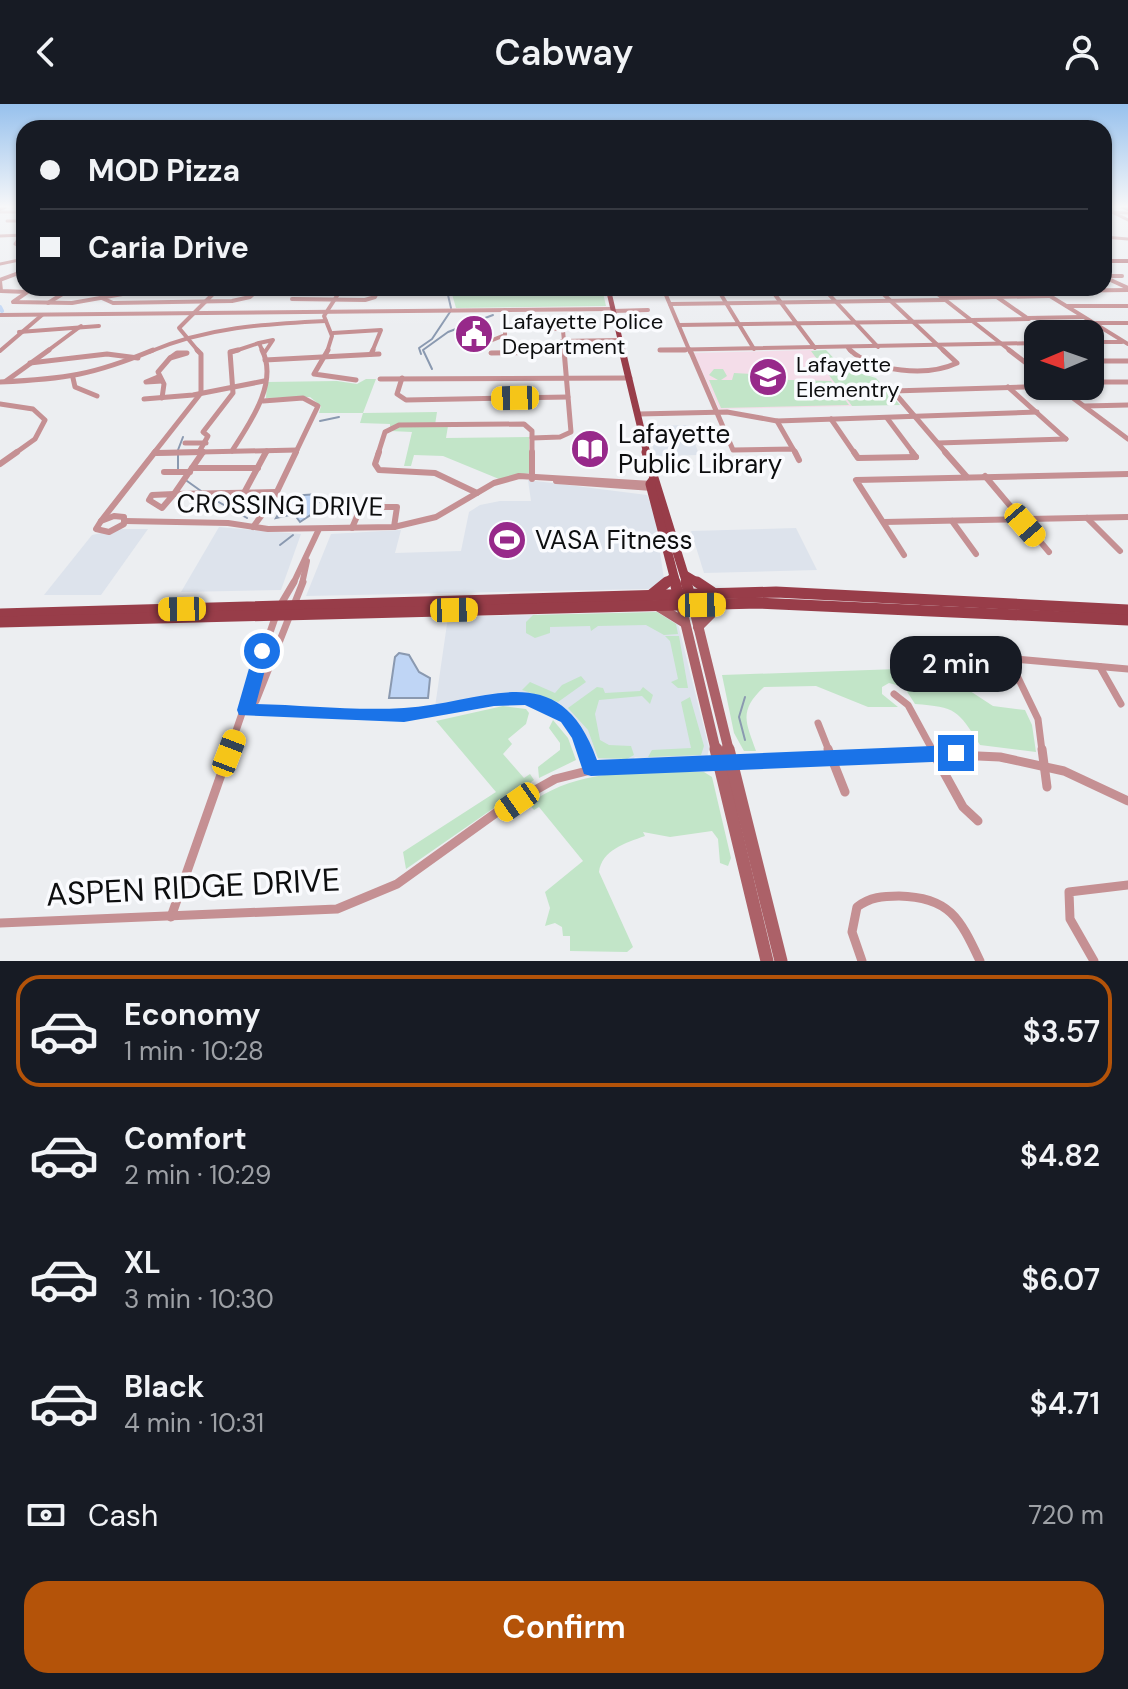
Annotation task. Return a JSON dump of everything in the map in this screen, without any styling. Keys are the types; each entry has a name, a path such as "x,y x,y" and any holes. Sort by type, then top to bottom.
{"main road":[{"path":"609,296 639,414 674,577 698,627 767,961"},
{"path":"655,485 685,575 685,624 781,961"},
{"path":"685,575 718,599 1128,620"},
{"path":"650,595 674,577"},
{"path":"292,610 650,595 686,600 718,599 820,592 1128,610"},
{"path":"698,627 718,599"},
{"path":"0,614 657,606 686,600"},
{"path":"657,606 685,624"},
{"path":"0,622 278,610"}],"street":[{"path":"1112,276 1122,276"},
{"path":"0,281 3,292 16,292"},
{"path":"21,296 13,302 48,303 113,296"},
{"path":"48,303 62,296"},
{"path":"101,521 201,393 201,354 184,338 179,328 211,296"},
{"path":"102,298 113,303 205,302 242,300 248,296"},
{"path":"337,296 326,311 326,321 333,333 325,356 315,368 316,376 356,380"},
{"path":"292,299 369,299 372,296"},
{"path":"667,296 733,450 793,449"},
{"path":"721,296 754,349"},
{"path":"776,296 815,348"},
{"path":"831,296 879,347"},
{"path":"848,348 858,360 876,368 956,364 957,360 886,296"},
{"path":"940,296 1024,360"},
{"path":"670,304 1051,296 1090,320"},
{"path":"997,297 1028,318"},
{"path":"1067,306 1128,306"},
{"path":"485,343 505,335 505,310"},
{"path":"0,315 648,310"},
{"path":"0,351 42,315"},
{"path":"679,325 1085,317"},
{"path":"532,438 560,437 571,432 562,320"},
{"path":"2,382 73,378 110,369 184,338 239,325 326,321"},
{"path":"615,322 650,322"},
{"path":"1104,323 1128,323"},
{"path":"2,382 81,326"},
{"path":"19,332 99,326"},
{"path":"506,327 561,329"},
{"path":"1104,329 1127,343"},
{"path":"333,333 381,330 371,354"},
{"path":"265,352 273,340 230,352 234,387 203,432 208,436 206,443 174,494 277,492"},
{"path":"562,341 620,340"},
{"path":"1104,342 1127,343"},
{"path":"232,451 263,401 265,352 259,343"},
{"path":"660,350 1024,343"},
{"path":"491,353 563,352"},
{"path":"30,363 107,354 138,358"},
{"path":"265,360 379,354"},
{"path":"162,398 160,369 170,358"},
{"path":"1104,361 1128,361"},
{"path":"380,379 521,376 566,380 630,378"},
{"path":"73,378 75,387 97,396"},
{"path":"402,378 397,394 406,400 568,397"},
{"path":"136,401 264,381"},
{"path":"1104,382 1128,382"},
{"path":"938,443 1066,439 1008,387"},
{"path":"967,477 894,392 895,389 1024,387"},
{"path":"253,527 277,492 317,404 303,398 263,401"},
{"path":"1077,400 1128,439"},
{"path":"0,404 33,409 45,420 35,439 0,464"},
{"path":"1085,406 1128,405"},
{"path":"639,414 716,412 777,421 1037,412"},
{"path":"831,419 858,458 916,457 887,418"},
{"path":"777,421 799,460"},
{"path":"477,493 435,473 379,470 375,464 385,432 399,425 516,423 529,426 532,477"},
{"path":"185,443 206,443"},
{"path":"156,453 297,450"},
{"path":"244,493 267,451"},
{"path":"164,472 258,468"},
{"path":"904,555 858,486 858,479 1128,474"},
{"path":"985,476 1049,552"},
{"name":"CROSSING DRIVE","path":"101,521 96,526 100,532 124,524 228,523 319,529 394,527 436,517 489,487 532,477 600,487 655,485"},
{"path":"116,503 118,516 124,524"},
{"path":"352,528 358,510 368,505 397,507 394,527"},
{"path":"101,521 118,516"},
{"path":"883,522 1128,517"},
{"path":"1087,518 1120,551"},
{"path":"952,521 976,554"},
{"path":"171,917 278,610 298,570 307,560 319,529"},
{"path":"245,710 256,701 308,570 307,560"},
{"path":"969,655 1128,669"},
{"path":"1009,659 1038,719 1047,787"},
{"path":"1100,667 1121,704"},
{"path":"894,694 908,705 963,807 978,821"},
{"path":"245,710 404,715 494,699 525,698 545,704 567,717 580,736 591,768"},
{"path":"818,723 845,792"},
{"name":"ASPEN RIDGE DRIVE","path":"0,923 313,911 361,904 383,894 538,788 591,768 933,753 1004,755 1045,763 1089,779 1128,801"},
{"path":"1094,961 1068,916 1065,902 1069,892 1080,888 1128,885"},
{"path":"862,961 852,932 852,918 857,907 875,896 913,895 927,896 952,910 962,922 980,961"}],"shaded area":[{"name":"Lafayette Elementry","path":"813,350 852,406 719,409 694,353"},
{"path":"689,425 699,455 655,456 648,426"},
{"path":"528,480 647,495 654,512 664,579 656,588 647,589 306,596 331,534 401,530 395,553 461,551 469,512 480,505 500,501 531,501"},
{"path":"219,527 301,534 281,590 181,592"},
{"path":"796,528 817,570 704,573 691,531"},
{"path":"120,529 148,529 101,595 44,595 92,535"},
{"path":"657,612 678,624 709,748 707,758 655,760 635,757 631,762 601,763 566,709 522,692 489,694 435,707 448,617"}],"green space":[{"path":"453,296 604,296 606,306 456,308"},
{"path":"826,350 843,368 876,378 900,405 852,406 811,351"},
{"path":"714,369 723,369 727,376 721,380 732,380 734,373 752,374 754,379 831,381 849,405 721,408 709,380 718,380 709,375"},
{"path":"366,379 376,379 363,413 319,413 321,406 310,397 266,398 267,382 337,381 357,384"},
{"path":"437,412 435,425 448,426 446,438 529,437 529,473 499,479 443,456 414,455 411,466 404,466 412,432 390,431 390,424 360,423 363,413"},
{"path":"657,612 676,624 678,634 664,635 646,625 598,626 591,631 590,626 550,627 550,633 535,638 526,633 526,622 533,615"},
{"path":"665,636 679,636 688,688 678,688 671,682 678,679 670,641"},
{"path":"927,668 930,674 970,691 993,706 1025,710 1032,725 1036,752 980,745 955,712 915,704 904,687 889,683 882,687 882,694 898,707 868,707 816,686 764,687 750,703 746,717 756,751 744,751 734,733 722,675"},
{"path":"581,676 586,682 558,702 522,690 530,682 555,693 562,685"},
{"path":"597,687 603,688 605,693 640,691 643,687 653,695 650,704 642,696 599,700 595,714 600,740 609,745 631,746 634,755 627,759 598,758 588,730 568,708"},
{"path":"690,697 704,746 701,755 648,757 652,750 691,748 681,702"},
{"path":"503,706 526,709 529,713 526,724 508,739 512,744 503,754 524,778 530,774 534,780 406,869 403,852 496,792 436,721"},
{"path":"553,720 568,738 576,760 539,778 538,767 560,750 560,743 549,728"},
{"path":"704,772 712,777 731,858 728,866 720,863 718,839 712,831 670,837 643,832 645,836 610,853 599,872 633,947 627,952 570,951 570,936 563,936 562,927 555,923 545,926 550,908 545,892 583,861 539,807 534,810 529,804 569,783 591,777"}],"water":[{"path":"289,496 321,496 315,512 300,522 294,514 276,518"},
{"path":"399,653 409,655 419,672 430,678 428,698 389,698 395,657"}],"waterway":[{"path":"448,296 451,308"},
{"path":"0,307 2,311"},
{"path":"421,354 419,348 432,339 450,312"},
{"path":"432,369 423,350 448,332 493,315"},
{"path":"320,421 339,417"},
{"path":"178,450 183,437"},
{"path":"178,454 178,470"},
{"path":"187,481 201,491"},
{"path":"208,496 247,518"},
{"path":"280,545 293,535"},
{"path":"745,697 739,717 745,740"}],"place":[{"name":"Lafayette Police Department","path":"474,334"},
{"name":"Lafayette Elementry","path":"768,377"},
{"name":"Lafayette Public Library","path":"590,449"},
{"name":"VASA Fitness","path":"507,540"}],"route":[{"path":"262,651 255,684 245,710 404,715 447,710 494,699 525,698 545,704 567,717 580,736 591,768 720,760 956,753"}]}
